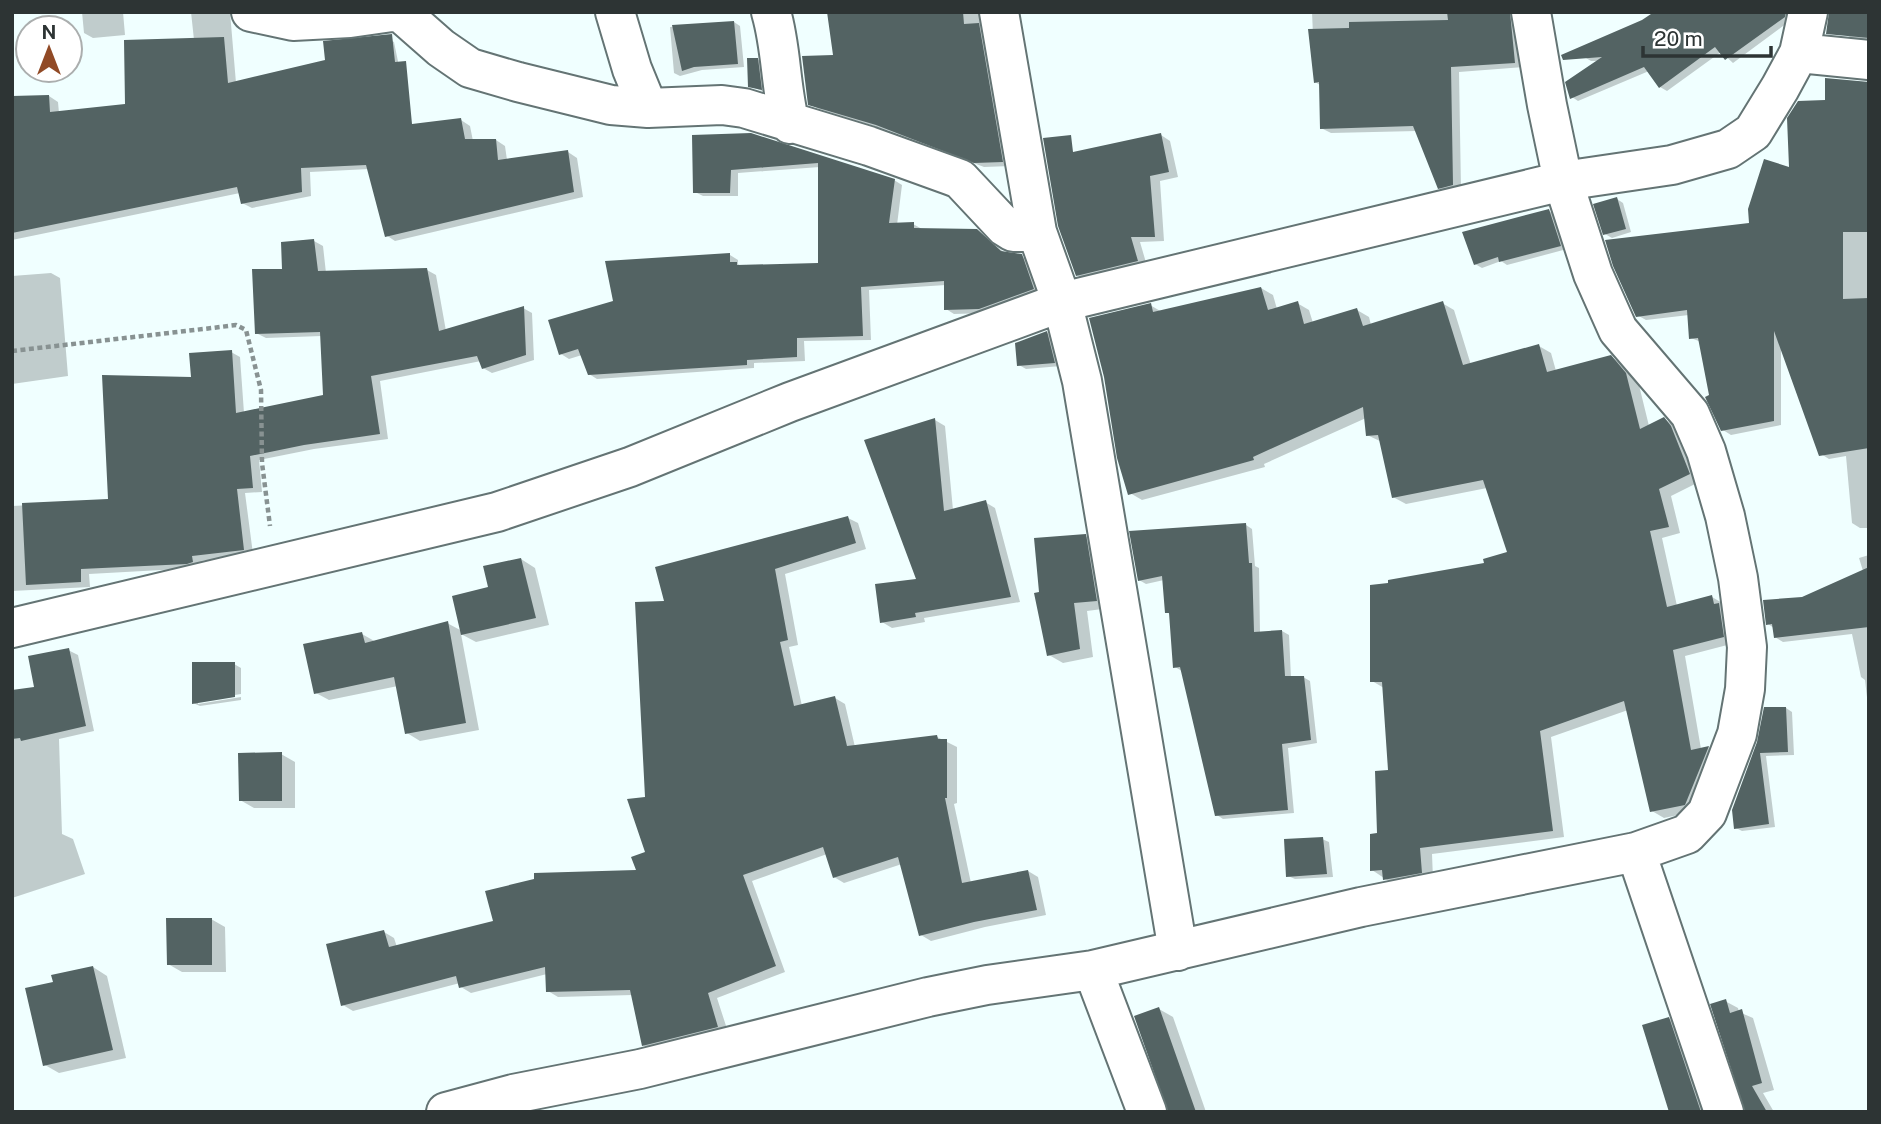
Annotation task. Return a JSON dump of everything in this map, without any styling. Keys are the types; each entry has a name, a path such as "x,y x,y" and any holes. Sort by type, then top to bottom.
{"street":[{"path":"251,12 293,21 314,21 392,12"},
{"path":"400,12 441,48 470,68 577,98 648,108 722,105 744,108 869,146 960,179 1005,227 1013,232 1037,232"},
{"path":"615,12 632,69 648,108"},
{"path":"771,12 781,56 782,94 790,124"},
{"path":"999,12 1037,232 1062,302 1082,381 1178,951"},
{"path":"446,1112 513,1094 640,1069 940,995 987,985 1093,971 1361,907 1636,852 1687,834 1707,813 1737,734 1745,689 1747,646 1738,578 1725,516 1706,451 1690,414 1618,330 1593,274 1563,181 1531,12"},
{"path":"12,628 497,512 630,467 790,402 1062,302 1563,181 1672,165 1728,149 1753,132 1799,53 1808,12"},
{"path":"1799,53 1869,60"},
{"path":"1636,852 1724,1112"},
{"path":"1093,971 1147,1112"}],"path":[{"path":"12,351 212,328 236,326 246,330 261,390 262,463 273,551 270,565"}],"building":[{"path":"827,12 963,12 964,24 979,23 1003,162 974,163 876,125 808,105 802,56 833,55"},
{"path":"1447,12 1510,12 1515,63 1451,67 1453,185 1438,189 1413,126 1320,129 1319,82 1314,83 1308,29 1349,28 1349,22 1448,20"},
{"path":"1654,12 1786,12 1785,17 1725,60 1715,47 1659,88 1644,67 1570,99 1565,82 1602,57 1563,60 1561,55 1642,20"},
{"path":"1829,12 1869,12 1869,38 1826,34"},
{"path":"734,21 738,64 694,67 682,71 672,25"},
{"path":"392,34 395,62 406,61 412,124 461,118 465,139 496,139 498,160 568,150 574,192 385,237 366,165 301,168 302,192 241,204 237,187 12,233 12,96 49,95 50,112 125,104 124,40 224,37 228,83 325,60 323,41"},
{"path":"747,58 758,58 762,90 748,87"},
{"path":"1825,78 1869,82 1869,232 1843,232 1843,299 1869,298 1869,448 1819,456 1774,331 1774,421 1721,431 1705,397 1709,395 1698,338 1689,339 1687,310 1636,317 1613,266 1605,240 1749,223 1748,209 1764,159 1789,167 1787,118 1798,101 1825,100"},
{"path":"751,133 895,179 889,223 914,222 914,228 977,229 1001,251 1022,254 1034,289 979,309 944,310 944,281 861,287 863,336 797,338 797,357 747,360 747,365 588,375 578,349 559,355 548,320 613,301 605,261 730,253 730,262 737,262 737,265 818,263 818,163 731,170 730,193 693,193 692,135"},
{"path":"1161,133 1169,172 1150,176 1155,237 1131,237 1138,261 1076,276 1058,226 1043,138 1071,135 1073,152"},
{"path":"1617,197 1626,229 1603,235 1593,204"},
{"path":"1549,209 1561,246 1499,262 1498,257 1474,265 1462,232"},
{"path":"314,239 318,271 427,268 439,331 524,306 526,355 482,369 477,356 371,376 380,434 250,456 253,488 237,489 244,550 192,556 193,562 187,564 81,569 81,582 26,585 22,503 108,499 102,375 191,377 189,353 232,350 236,413 323,395 320,332 255,334 252,269 282,269 281,242"},
{"path":"1261,287 1268,310 1298,301 1304,324 1357,308 1363,326 1443,301 1463,365 1539,344 1547,372 1611,355 1626,373 1640,429 1664,417 1671,426 1690,474 1659,489 1669,527 1650,531 1667,607 1712,595 1714,604 1719,603 1724,637 1673,650 1691,750 1709,746 1685,805 1650,812 1624,701 1540,731 1553,831 1420,848 1422,873 1383,880 1382,870 1370,871 1370,834 1377,833 1375,771 1388,770 1382,682 1370,682 1370,585 1484,563 1483,559 1507,552 1483,480 1392,498 1378,435 1366,436 1363,407 1253,457 1254,460 1128,495 1117,458 1104,377 1089,318 1151,303 1153,312"},
{"path":"1047,331 1055,363 1017,366 1015,343"},
{"path":"935,418 944,511 986,500 1011,597 915,613 916,617 880,623 875,584 916,579 864,440"},
{"path":"848,516 856,543 775,569 788,640 780,642 794,706 835,696 847,746 937,735 938,739 947,739 945,798 962,883 1028,870 1037,910 919,936 898,857 833,878 823,847 743,875 776,966 708,993 718,1027 642,1046 630,990 546,992 545,967 459,988 456,976 341,1006 326,944 384,930 389,947 493,921 485,891 534,879 534,873 636,870 631,857 645,852 627,799 645,797 635,602 664,601 655,567"},
{"path":"1246,523 1249,563 1252,563 1254,632 1282,630 1285,676 1304,676 1311,740 1282,744 1288,810 1215,816 1180,667 1173,668 1169,613 1165,613 1162,576 1138,581 1129,531"},
{"path":"1086,534 1097,601 1074,603 1080,649 1047,656 1034,593 1039,592 1034,538"},
{"path":"521,558 536,618 461,635 452,596 488,587 483,566"},
{"path":"1869,567 1869,627 1774,638 1772,624 1766,625 1763,600 1802,597"},
{"path":"448,621 466,723 405,734 394,677 314,694 303,644 362,632 365,643"},
{"path":"69,648 86,726 21,741 20,738 12,739 12,690 34,687 28,656"},
{"path":"192,662 235,662 235,697 192,704"},
{"path":"1764,707 1786,707 1788,752 1760,753 1769,824 1734,829 1732,810 1757,742"},
{"path":"282,752 282,801 239,801 238,753"},
{"path":"1323,837 1327,874 1286,877 1284,839"},
{"path":"166,918 212,918 212,965 167,965"},
{"path":"93,966 113,1050 43,1066 25,988 53,982 51,975"},
{"path":"1726,999 1730,1013 1742,1009 1762,1083 1752,1086 1767,1112 1745,1112 1710,1004"},
{"path":"1159,1007 1196,1112 1168,1112 1134,1016"},
{"path":"1669,1017 1701,1112 1669,1112 1642,1025"}]}
